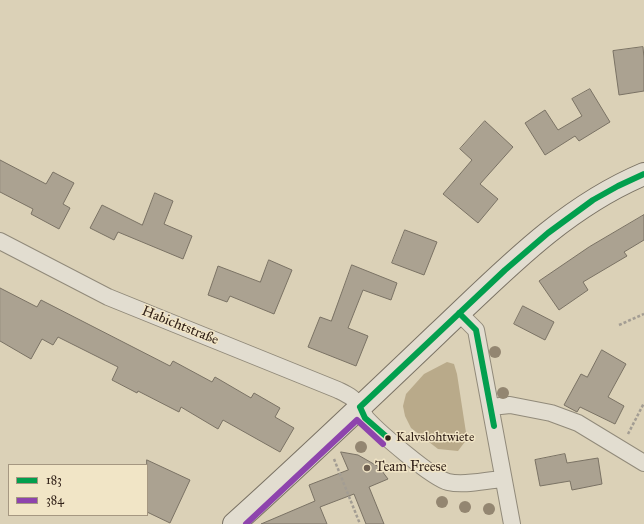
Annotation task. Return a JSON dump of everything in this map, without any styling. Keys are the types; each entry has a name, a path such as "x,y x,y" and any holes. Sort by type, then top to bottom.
{"street":[{"path":"234,524 522,254 561,221 596,198 644,174"},
{"name":"Habichtstraße","path":"0,241 108,298 338,390 352,397 360,407"},
{"path":"459,313 476,330 512,524"},
{"path":"491,408 510,405 551,412 578,423 644,463"},
{"path":"360,407 365,418 388,438 432,474 447,482 465,483 503,478"}],"path":[{"path":"619,326 644,314"},
{"path":"620,448 644,403"},
{"path":"326,438 360,524"}],"shaded area":[{"path":"447,362 454,364 457,374 467,439 458,451 438,449 411,428 405,416 403,406 406,394 424,374"}],"building":[{"path":"643,47 644,91 619,95 613,51"},
{"path":"590,89 610,122 579,141 575,136 545,155 525,123 545,110 558,130 582,116 572,99"},
{"path":"485,121 513,147 480,184 498,199 478,223 443,194 472,160 460,149"},
{"path":"0,160 46,184 53,172 74,183 63,204 70,208 59,229 31,214 33,209 0,192"},
{"path":"155,193 173,201 164,224 192,236 183,259 118,232 114,240 90,228 102,205 142,225"},
{"path":"644,215 644,240 624,252 627,256 583,282 588,290 559,310 539,281 589,247"},
{"path":"405,230 437,242 424,275 392,263"},
{"path":"269,260 292,270 274,314 230,296 227,302 208,295 218,266 260,282"},
{"path":"352,265 397,283 391,300 363,290 348,328 368,336 356,366 308,347 320,317 331,321"},
{"path":"0,288 37,307 41,300 170,366 173,361 212,382 215,377 251,398 254,393 280,408 275,417 294,428 280,452 223,420 218,429 181,407 179,412 138,391 137,393 112,380 118,367 58,337 53,345 42,339 31,359 0,341"},
{"path":"523,306 554,322 545,340 514,324"},
{"path":"602,350 626,364 608,397 624,406 615,424 580,407 577,412 564,405 581,374 587,377"},
{"path":"341,452 358,455 379,467 388,479 369,487 384,524 366,524 354,494 320,507 327,524 261,524 315,501 309,485 348,470"},
{"path":"565,454 567,463 598,458 602,484 572,490 570,481 540,486 535,460"},
{"path":"147,460 190,480 170,523 148,512"}],"transit line":[{"name":"183","path":"360,407 505,270 548,233 593,200 644,174"},
{"name":"183","path":"459,313 476,330 494,426"},
{"name":"183","path":"360,407 365,418 388,438"},
{"name":"384","path":"246,524 357,420 383,444"}],"place":[{"name":"Kalvslohtwiete","path":"388,438"},
{"name":"Team Freese","path":"367,468"}]}
